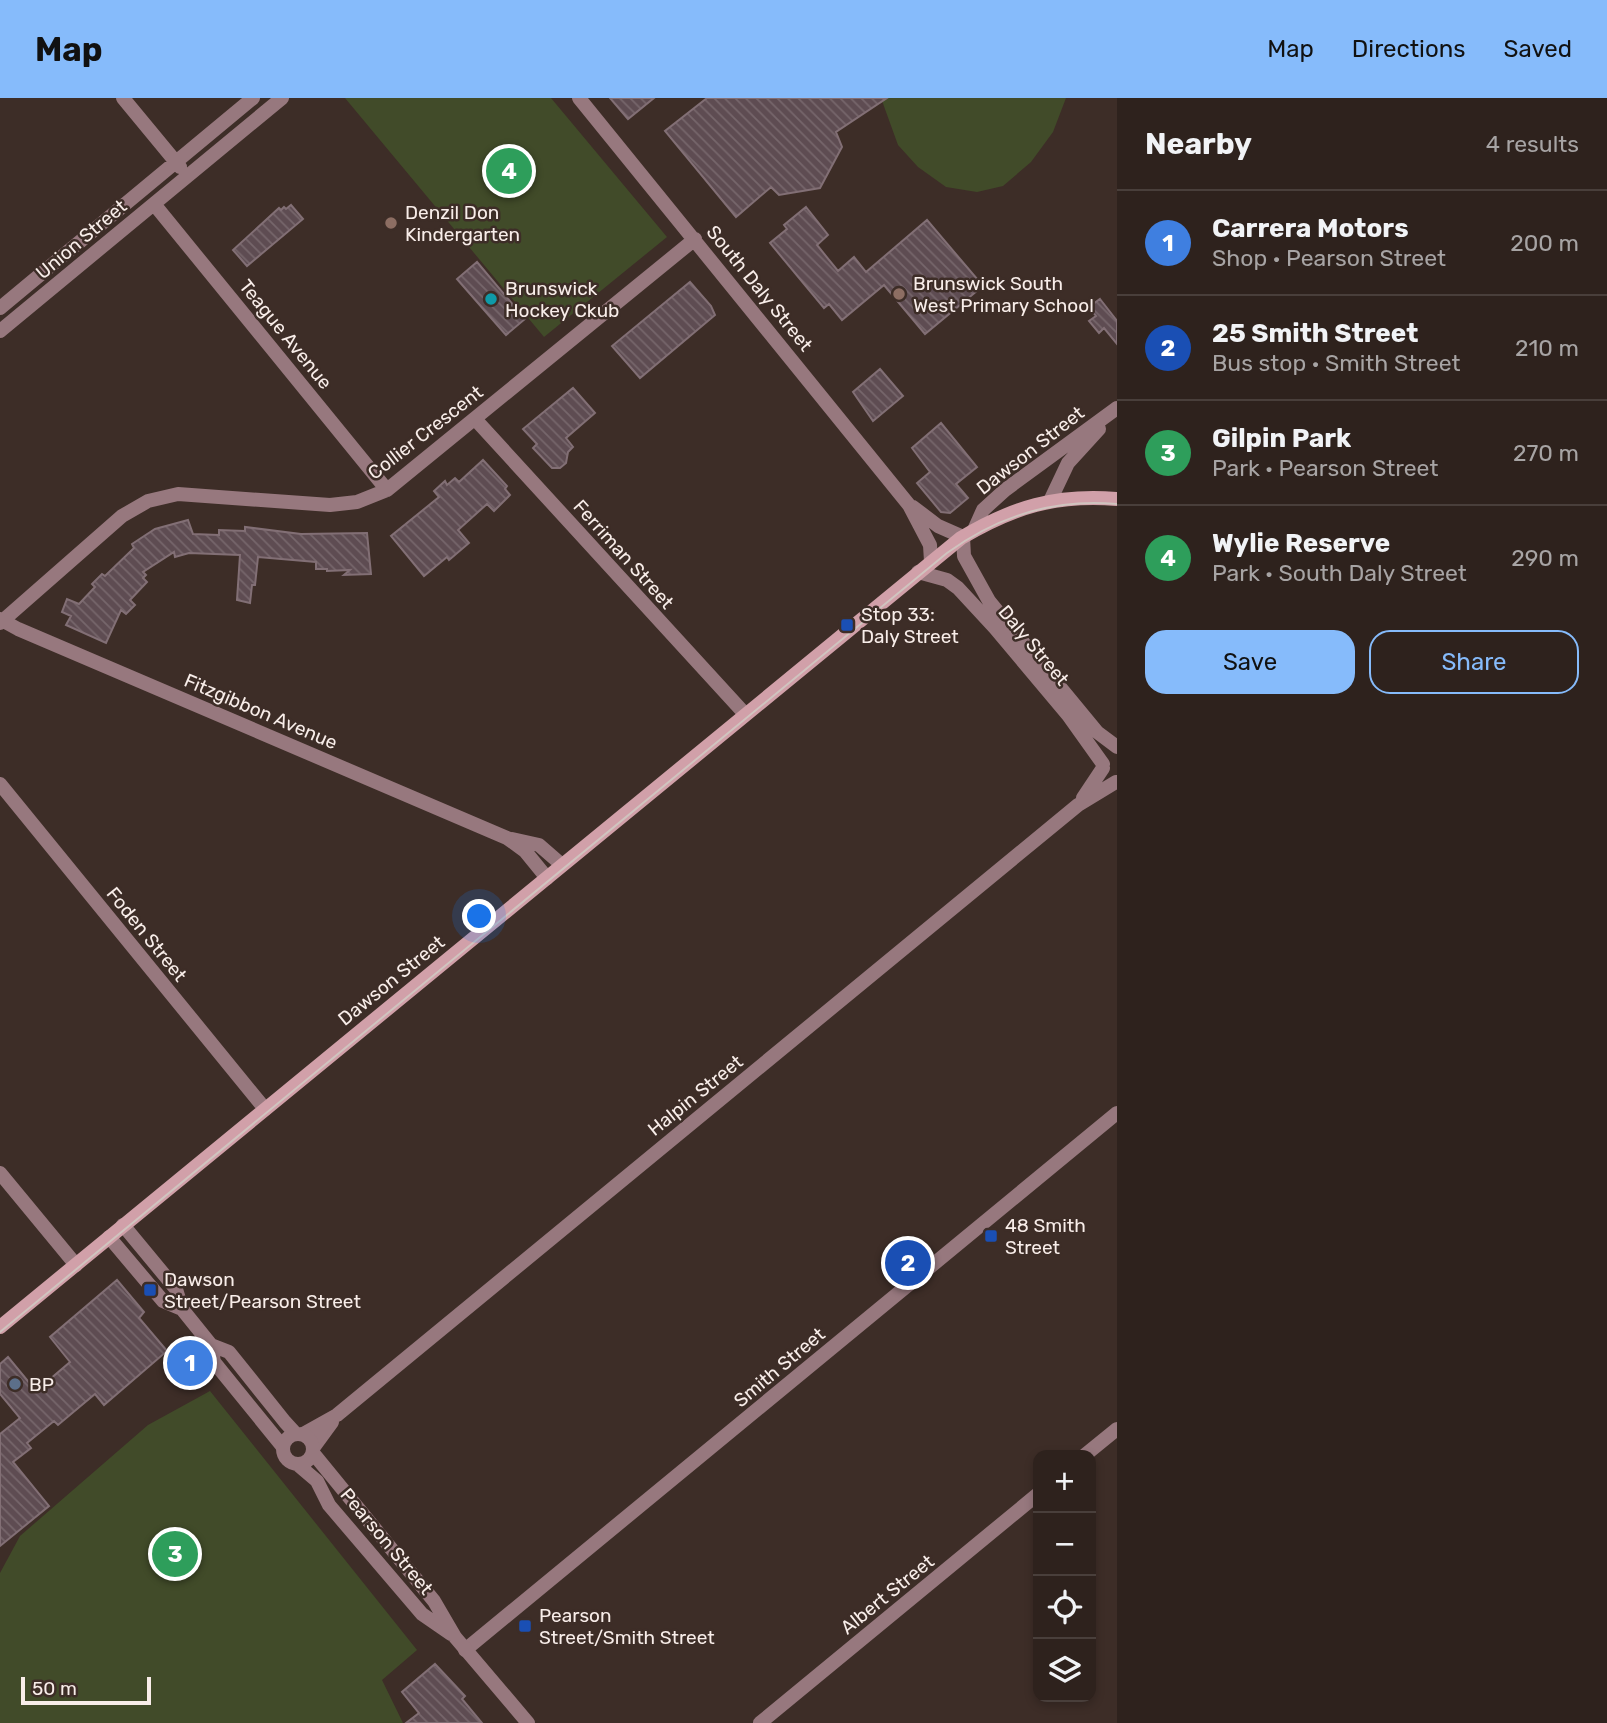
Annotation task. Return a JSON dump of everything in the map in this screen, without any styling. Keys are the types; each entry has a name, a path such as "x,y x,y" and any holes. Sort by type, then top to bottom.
{"main road":[{"path":"968,534 1023,508 1050,501 1087,497 1117,499"},
{"name":"Dawson Street","path":"0,1327 931,561 968,534"}],"street":[{"path":"123,98 188,176"},
{"name":"Union Street","path":"0,308 253,98"},
{"name":"Union Street","path":"0,331 282,98"},
{"name":"South Daly Street","path":"579,98 909,505 930,545 931,561"},
{"name":"Teague Avenue","path":"154,204 387,490"},
{"name":"Collier Crescent","path":"1,620 122,516 148,501 178,494 330,505 357,502 387,490 695,239"},
{"name":"Dawson Street","path":"1050,501 1068,463 1117,409"},
{"name":"Dawson Street","path":"968,534 983,510 1005,490 1117,409"},
{"name":"Ferriman Street","path":"475,419 745,714"},
{"name":"South Daly Street","path":"909,505 938,526 968,534"},
{"name":"Daly Street","path":"968,534 964,556 989,601 1097,732 1117,748"},
{"name":"Daly Street","path":"918,572 947,580 958,588 1068,715 1103,766 1107,777 1116,782"},
{"name":"Fitzgibbon Avenue","path":"1,620 507,838 539,845 562,864"},
{"name":"Halpin Street","path":"1078,805 1107,755 1117,748"},
{"name":"Halpin Street","path":"300,1434 337,1415 1078,805 1116,782"},
{"name":"Foden Street","path":"0,784 265,1109"},
{"name":"Fitzgibbon Avenue","path":"507,838 525,851 547,878"},
{"name":"Smith Street","path":"466,1650 1117,1113"},
{"path":"0,1173 76,1265"},
{"path":"124,1225 176,1289 182,1309 211,1345 214,1362 283,1447 288,1460 297,1464 307,1461 313,1450 310,1439 285,1422 229,1352 211,1345"},
{"path":"109,1237 163,1301 182,1309"},
{"name":"Halpin Street","path":"313,1450 337,1415"},
{"path":"1091,1450 1117,1429"},
{"path":"283,1447 287,1438 300,1434"},
{"name":"Pearson Street","path":"313,1450 434,1601 454,1637"},
{"name":"Pearson Street","path":"297,1464 317,1482 329,1504 422,1614 454,1637 528,1723"},
{"name":"Albert Street","path":"760,1723 1033,1498"}],"green space":[{"path":"345,98 551,98 667,237 544,337"},
{"path":"881,98 1066,98 1053,132 1031,162 1003,186 977,192 946,187 918,167 898,145"},
{"path":"210,1391 417,1650 382,1680 403,1723 0,1723 0,1573 20,1536 148,1425"}],"building":[{"path":"610,98 654,98 628,119"},
{"path":"707,98 887,98 836,132 842,147 820,188 779,195 771,187 736,217 665,131"},
{"path":"291,205 303,219 247,266 233,250 279,208 286,209"},
{"path":"806,207 828,235 817,245 838,271 854,257 866,272 927,220 983,286 925,334 884,285 842,320 829,304 824,308 770,243 787,229 784,225"},
{"name":"Brunswick Hockey Ckub","path":"477,262 525,319 506,335 457,279"},
{"path":"690,282 711,306 715,315 640,378 612,346"},
{"path":"1100,299 1117,321 1117,344 1104,328 1099,333 1089,321 1096,316 1089,307"},
{"path":"880,369 903,396 873,421 853,392"},
{"path":"573,388 595,413 566,438 573,447 568,452 566,463 560,468 552,468 533,448 537,444 523,429"},
{"path":"941,423 977,467 956,484 968,498 950,513 941,512 917,483 930,472 912,448"},
{"path":"483,460 507,486 505,489 510,495 494,511 487,504 458,530 469,543 424,576 391,536 439,497 434,491 445,481 447,485 455,478 459,482"},
{"path":"188,520 193,534 219,535 219,530 245,531 245,527 301,534 367,533 371,574 344,575 350,570 327,571 316,569 316,562 258,557 250,603 237,600 240,555 189,553 175,557 174,552 143,572 146,575 143,578 147,582 130,600 135,605 126,614 121,610 106,643 66,625 71,616 62,612 67,599 79,604 95,587 92,584 102,574 105,576 134,548 132,544 155,529"},
{"path":"117,1280 144,1312 139,1318 167,1351 104,1405 95,1394 58,1425 54,1421 27,1443 31,1448 13,1462 49,1506 0,1546 0,1434 20,1418 0,1394 0,1364 8,1357 36,1391 70,1362 50,1337"},
{"path":"435,1664 465,1696 462,1699 482,1723 406,1723 419,1713 402,1692"}],"tram line":[{"path":"0,1332 947,553 986,529 1027,512 1071,504 1117,504"}],"place":[{"name":"Wylie Reserve","path":"509,171"},
{"name":"Denzil Don Kindergarten","path":"391,223"},
{"name":"Brunswick South West Primary School","path":"899,294"},
{"name":"Brunswick Hockey Ckub","path":"491,299"},
{"name":"Stop 33: Daly Street","path":"847,625"},
{"name":"48 Smith Street","path":"991,1236"},
{"name":"25 Smith Street","path":"908,1263"},
{"name":"Dawson Street/Pearson Street","path":"150,1290"},
{"name":"Carrera Motors","path":"190,1363"},
{"name":"BP","path":"15,1384"},
{"name":"Gilpin Park","path":"175,1554"},
{"name":"Pearson Street/Smith Street","path":"525,1626"}]}
